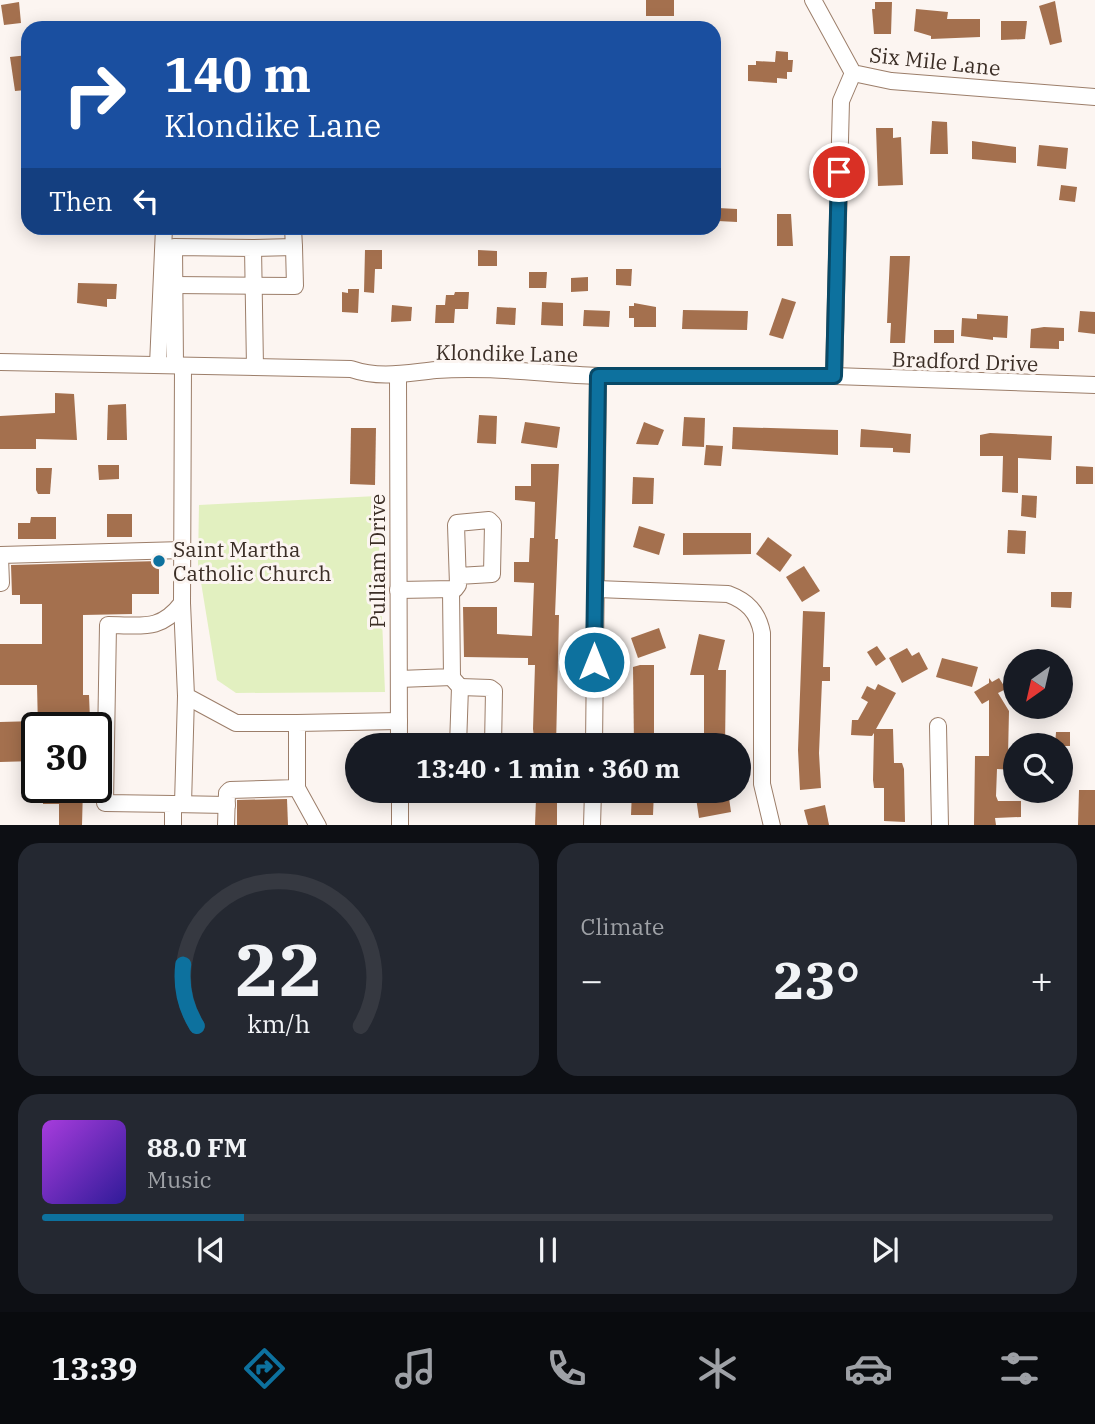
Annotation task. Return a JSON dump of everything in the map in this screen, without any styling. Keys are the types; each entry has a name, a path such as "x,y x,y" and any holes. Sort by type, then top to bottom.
{"street":[{"name":"Six Mile Lane","path":"813,0 853,72 891,81 1095,97"},
{"path":"834,376 841,101 853,72"},
{"path":"164,235 183,550 186,696 178,804 173,825"},
{"path":"172,365 174,235"},
{"path":"174,285 295,286 293,235"},
{"path":"174,247 294,247"},
{"path":"253,248 255,367"},
{"name":"Klondike Lane","path":"0,362 351,369 398,376 436,370 574,372 598,376 834,376"},
{"name":"Pulliam Drive","path":"398,376 399,733"},
{"path":"594,733 598,376"},
{"name":"Bradford Drive","path":"834,376 1095,386"},
{"path":"1,583 0,556 183,550"},
{"path":"398,590 451,591 458,585 458,576"},
{"path":"597,589 728,594 739,598 756,614 762,633 762,784 772,825"},
{"path":"451,591 458,733"},
{"path":"182,603 170,619 159,624 108,625 105,803 227,805"},
{"path":"399,679 456,682 490,688 494,691 493,733"},
{"path":"186,696 236,723 399,721"},
{"path":"297,723 296,789 318,825"},
{"path":"938,726 940,825"},
{"path":"226,825 227,793 235,789 296,789"},
{"path":"400,803 400,825"},
{"path":"592,825 593,803"}],"green space":[{"path":"377,496 385,692 236,693 217,680 198,564 199,505"}],"building":[{"path":"646,0 674,0 674,16 646,16"},
{"path":"1055,1 1062,42 1050,45 1039,6"},
{"path":"19,2 21,23 4,25 1,5"},
{"path":"875,2 892,2 891,34 874,34 872,9 875,9"},
{"path":"916,9 948,12 947,19 980,19 980,37 931,39 931,36 914,31"},
{"path":"1001,21 1027,21 1025,39 1001,40"},
{"path":"776,51 788,52 788,60 793,60 792,72 787,72 787,79 777,78 777,83 748,81 748,65 756,65 756,61 775,62"},
{"path":"21,56 21,90 15,91 10,57"},
{"path":"932,121 947,122 948,154 930,154"},
{"path":"876,128 893,128 893,138 901,137 903,185 878,186"},
{"path":"972,141 1016,147 1016,163 972,159"},
{"path":"1039,145 1068,148 1066,169 1037,166"},
{"path":"1061,185 1077,187 1075,202 1059,200"},
{"path":"721,208 737,209 737,222 721,221"},
{"path":"777,214 791,214 793,246 777,246"},
{"path":"365,250 382,250 382,269 375,269 374,293 364,292"},
{"path":"478,250 497,251 497,266 478,266"},
{"path":"890,256 910,256 905,343 890,343 891,323 887,323"},
{"path":"616,269 632,269 631,286 616,285"},
{"path":"529,272 547,272 546,288 529,288"},
{"path":"588,277 588,291 571,292 571,278"},
{"path":"78,283 117,284 116,299 107,299 107,307 77,303"},
{"path":"348,289 359,289 358,313 342,312 342,292 348,293"},
{"path":"455,292 469,292 468,309 455,309 454,323 435,323 436,305 445,305 446,295 454,295"},
{"path":"782,298 796,302 783,339 769,335"},
{"path":"542,302 563,303 563,326 541,325"},
{"path":"634,303 656,307 656,327 634,327 634,318 629,318 629,306 634,306"},
{"path":"392,305 412,307 411,321 391,322"},
{"path":"497,307 516,308 515,325 496,324"},
{"path":"584,310 610,311 609,327 583,326"},
{"path":"683,310 748,311 747,330 682,329"},
{"path":"1080,311 1095,312 1095,334 1078,332"},
{"path":"977,314 1008,316 1007,338 993,337 993,340 961,336 962,318 977,319"},
{"path":"1064,328 1064,341 1059,341 1059,349 1030,348 1031,329"},
{"path":"934,330 954,330 954,343 934,343"},
{"path":"55,393 74,394 77,440 36,439 36,449 0,449 0,416 55,413"},
{"path":"126,404 127,440 107,440 108,405"},
{"path":"479,415 497,416 496,444 477,443"},
{"path":"684,417 705,418 704,447 682,446"},
{"path":"525,422 560,427 557,448 521,443"},
{"path":"644,422 664,430 658,445 636,444"},
{"path":"733,427 838,430 838,455 732,449"},
{"path":"351,428 376,428 375,485 350,484"},
{"path":"861,429 911,434 910,453 893,452 893,448 860,447"},
{"path":"990,433 1052,436 1051,460 1018,458 1018,493 1002,492 1003,456 980,456 980,435"},
{"path":"706,445 723,446 721,466 704,465"},
{"path":"531,464 559,464 555,539 558,539 555,615 559,615 556,733 533,733 535,665 528,665 528,658 464,657 463,607 497,607 497,634 532,636 534,583 514,582 514,562 529,562 530,538 534,538 535,502 515,500 515,486 531,486"},
{"path":"98,465 119,465 119,479 99,480"},
{"path":"1076,466 1093,467 1093,484 1076,484"},
{"path":"36,468 52,468 50,494 38,494"},
{"path":"633,477 654,478 653,504 632,504"},
{"path":"1022,495 1037,496 1036,518 1021,516"},
{"path":"107,514 132,514 132,537 107,537"},
{"path":"31,517 56,517 56,539 18,539 18,523 30,523"},
{"path":"639,526 665,534 659,555 633,547"},
{"path":"1008,530 1026,531 1025,554 1007,553"},
{"path":"683,533 751,533 751,554 683,555"},
{"path":"768,537 792,555 780,572 756,554"},
{"path":"159,561 159,594 132,594 132,614 83,615 83,695 89,695 90,712 38,712 37,685 0,685 0,644 42,644 42,604 20,604 20,595 12,595 11,565"},
{"path":"804,566 820,591 802,602 786,577"},
{"path":"1051,592 1072,592 1071,608 1051,607"},
{"path":"803,611 825,612 823,667 830,667 830,681 822,681 819,753 821,788 800,790 798,750"},
{"path":"659,628 666,648 638,658 631,638"},
{"path":"699,634 725,640 718,670 726,670 725,733 704,733 704,675 690,675"},
{"path":"877,646 886,659 876,666 867,652"},
{"path":"907,648 912,656 919,652 928,669 902,683 889,658"},
{"path":"942,658 978,667 972,687 936,677"},
{"path":"654,665 654,733 634,733 633,667"},
{"path":"989,678 992,682 999,678 1003,684 1003,690 998,693 1003,701 1003,719 1009,719 1009,733 1003,733 1003,769 997,769 996,796 998,801 1003,803 1021,803 1021,817 995,818 996,825 974,825 975,756 989,756 989,700 982,704 974,692 989,683"},
{"path":"878,684 896,693 876,729 893,729 894,763 902,763 904,769 905,822 884,821 884,788 874,788 873,780 874,733 872,736 851,735 852,720 858,720 868,702 861,698 867,686 875,690"},
{"path":"21,721 21,761 0,762 0,722"},
{"path":"1079,790 1095,790 1095,825 1078,825"},
{"path":"287,799 288,825 237,825 237,800"},
{"path":"83,803 82,825 59,825 59,804 43,804"},
{"path":"536,803 557,803 557,825 535,825"},
{"path":"632,803 654,803 653,815 631,815"},
{"path":"697,803 730,803 731,812 699,818"},
{"path":"825,805 829,825 808,825 804,810"}],"place":[{"name":"Saint Martha Catholic Church","path":"159,561"}],"route":[{"path":"594,662 598,376 617,373 834,376 839,172"}]}
